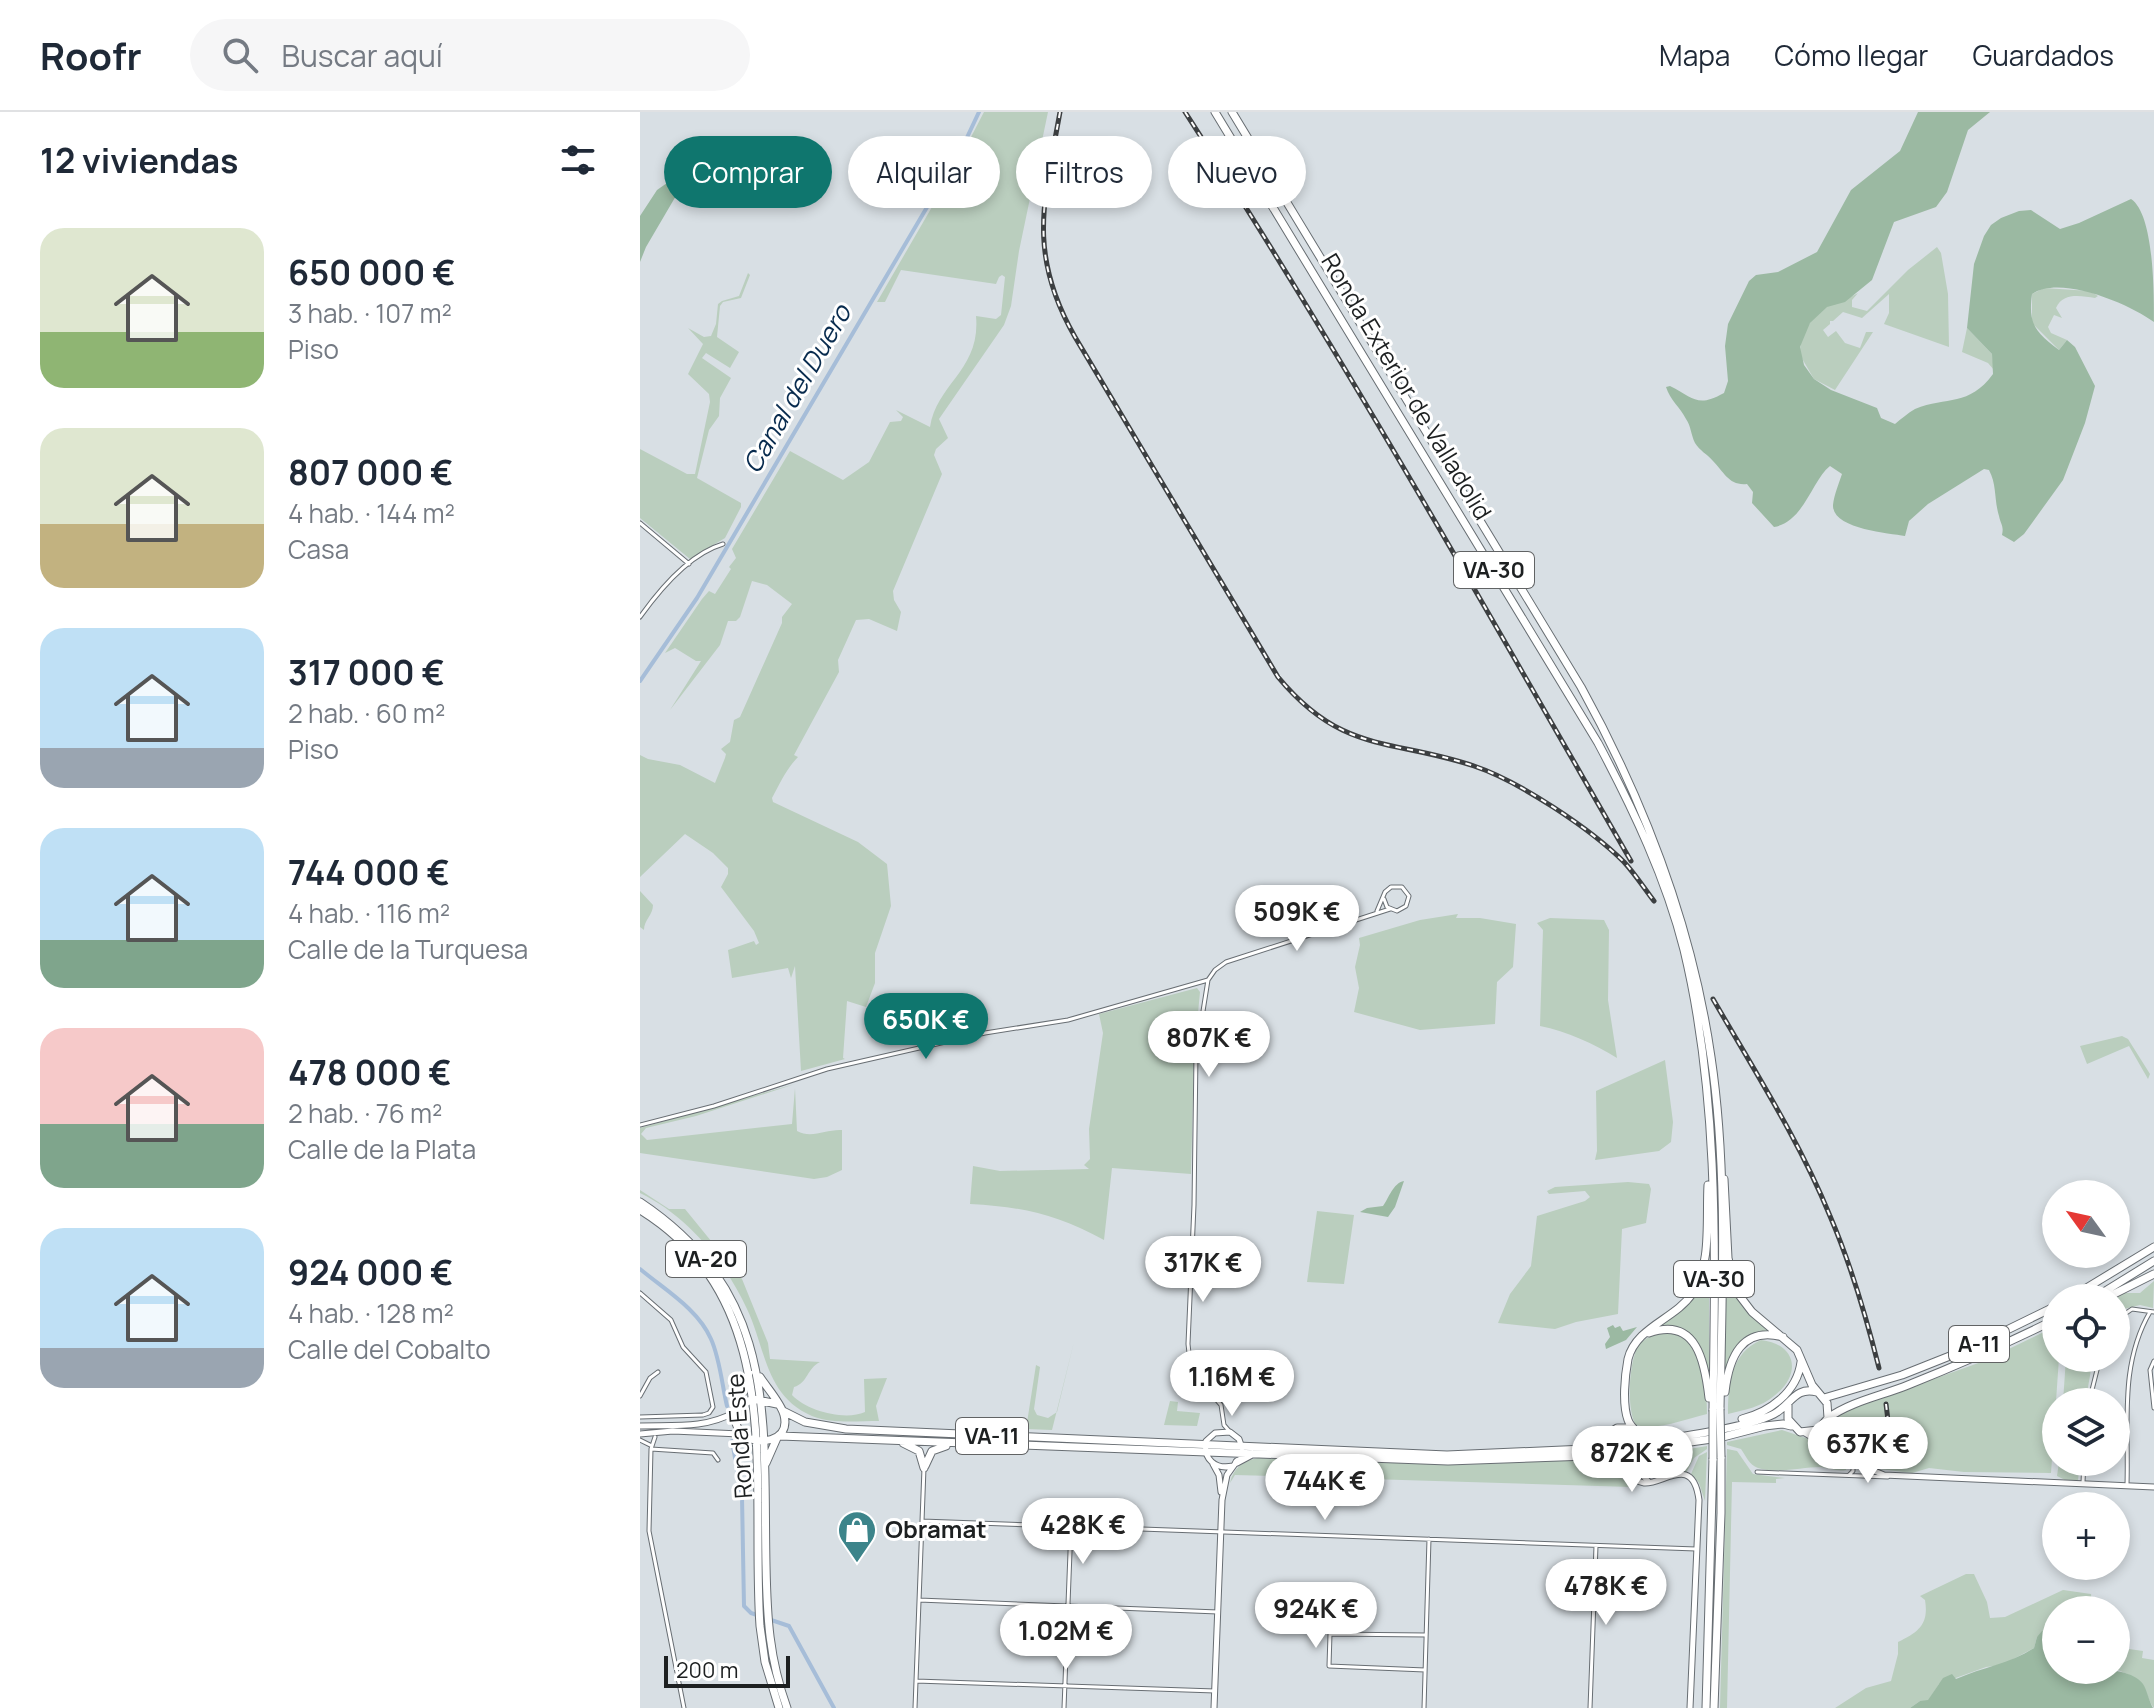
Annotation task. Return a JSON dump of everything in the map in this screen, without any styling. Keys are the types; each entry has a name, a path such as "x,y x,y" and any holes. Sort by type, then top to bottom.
{"highway":[{"name":"Ronda Exterior de Valladolid","path":"1215,112 1568,693 1627,798 1657,871 1683,949 1703,1058 1714,1222 1717,1458 1706,1708"},
{"name":"Ronda Exterior de Valladolid","path":"1232,112 1581,687 1630,782 1653,835 1677,906 1700,992 1712,1059 1721,1165 1717,1410"},
{"path":"1642,1461 1646,1448 1643,1437 1632,1428 1626,1405 1629,1355 1640,1338 1682,1307 1695,1290 1701,1275 1705,1254 1710,1147"},
{"path":"1605,1438 1603,1448 1606,1460 1620,1470 1629,1470 1656,1450 1669,1445 1783,1424 1804,1433 1818,1430 1827,1420 1829,1408 1805,1372 1797,1350 1752,1312 1736,1291 1728,1258 1727,1201 1721,1165"},
{"name":"Ronda Este","path":"640,1202 665,1218 718,1275 743,1321 758,1400 765,1662 779,1708"},
{"name":"Ronda Este","path":"640,1210 685,1247 711,1279 731,1314 754,1372"},
{"path":"2093,1284 2154,1247"},
{"path":"2117,1284 2154,1261"},
{"path":"2130,1286 2154,1274"},
{"name":"A-11","path":"1820,1395 1860,1389 1928,1365 2042,1313"},
{"name":"A-11","path":"1827,1420 1847,1405 1906,1386 2042,1327"},
{"path":"1640,1338 1665,1330 1680,1332 1692,1340 1700,1352 1717,1410"},
{"path":"1717,1410 1731,1363 1744,1342 1762,1334 1785,1338"},
{"path":"1669,1438 1767,1410 1786,1394 1796,1380 1801,1360"},
{"path":"777,1404 754,1372 734,1423 760,1467 785,1425 783,1411"},
{"path":"1643,1437 1669,1438 1759,1420 1776,1413 1802,1391 1805,1372"},
{"path":"1802,1391 1820,1395"},
{"path":"737,1409 758,1400 777,1404"},
{"path":"1788,1403 1787,1415 1792,1426"},
{"name":"VA-11","path":"777,1404 783,1411 805,1422 833,1428 1207,1455 1242,1450 1447,1455 1585,1449 1614,1429"},
{"path":"1614,1429 1626,1405"},
{"path":"1614,1429 1624,1426 1632,1428"},
{"path":"742,1435 759,1441"},
{"name":"VA-11","path":"759,1441 778,1437 866,1438 1207,1455"},
{"path":"866,1438 914,1447 923,1457 924,1468"},
{"path":"924,1468 928,1457 937,1448 972,1444"},
{"name":"VA-11","path":"1242,1450 1253,1454 1448,1461 1588,1456 1606,1460"},
{"path":"1235,1464 1253,1454"},
{"name":"Ronda Exterior de Valladolid","path":"1714,1708 1721,1513 1717,1458"},
{"name":"Ronda Este","path":"764,1627 787,1708"}],"street":[{"path":"640,523 689,564"},
{"path":"640,617 661,590 689,564 723,544"},
{"path":"1222,1500 1227,1475 1242,1450 1239,1439 1224,1425 1221,1405 1196,1376 1190,1362 1188,1344 1196,1055 1208,980 1226,962 1376,912 1400,910 1409,899 1406,890 1391,887 1385,892 1376,912"},
{"path":"1384,899 1390,909"},
{"path":"640,1125 714,1106 827,1069 985,1033 1068,1020 1208,980"},
{"path":"640,1293 671,1320 683,1347 706,1372 713,1407 712,1411 703,1415 640,1417"},
{"path":"2127,1486 2128,1380 2137,1340 2152,1312 2130,1310"},
{"path":"2154,1361 2150,1375 2154,1408"},
{"path":"640,1396 650,1378 658,1372"},
{"path":"640,1426 718,1422 737,1409"},
{"path":"1827,1420 1825,1436 1830,1447"},
{"path":"1214,1708 1222,1500 1220,1481 1207,1455 1208,1438 1224,1425"},
{"path":"640,1434 673,1431 742,1435"},
{"path":"1219,1431 1230,1432"},
{"path":"1804,1433 1853,1462 1891,1476"},
{"path":"655,1437 651,1449 649,1531 684,1708"},
{"path":"640,1440 648,1442 651,1449"},
{"path":"651,1449 713,1453 718,1460"},
{"path":"1207,1455 1222,1467 1235,1464"},
{"path":"1642,1461 1642,1476 1653,1482"},
{"path":"1849,1475 1853,1471 1853,1462"},
{"path":"915,1708 924,1468"},
{"path":"1620,1470 1641,1482 1653,1482 1673,1473 1683,1475 1694,1484 1699,1500 1690,1708"},
{"path":"1757,1472 2154,1487"},
{"path":"2083,1476 2083,1484"},
{"path":"922,1521 1696,1549"},
{"path":"1064,1708 1071,1526"},
{"path":"1424,1708 1429,1539"},
{"path":"1590,1708 1596,1546"},
{"path":"919,1600 1218,1612"},
{"path":"1425,1670 1329,1666 1330,1634 1426,1635"},
{"path":"916,1681 1215,1691"}],"green space":[{"path":"984,112 1048,112 1043,136 1016,136 1016,208 1028,208 1011,306 1004,325 939,419 948,438 934,455 942,474 893,591 901,612 897,631 869,619 856,620 838,660 839,672 794,755 798,757 772,798 773,802 858,842 887,864 891,906 875,953 875,983 866,1007 847,1001 845,1059 801,1071 795,966 791,978 788,968 732,978 728,950 754,941 756,945 759,943 754,931 721,887 728,868 713,853 685,834 640,877 640,755 680,765 715,783 726,754 721,749 730,742 734,720 740,717 782,617 792,604 767,585 752,581 740,617 736,621 728,621 720,645 670,710 701,661 675,648 665,653 702,599 709,591 715,594 731,569 729,567 736,558 732,549 790,451 843,480 869,462 890,422 901,421 903,417 896,410 930,427 941,399 972,350 976,316 996,319 1001,315 1005,277 1002,275 996,284 901,270 885,302 877,302 931,208 1000,208 1000,136 972,136"},
{"path":"1918,112 1990,112 1968,130 1947,192 1936,207 1894,222 1872,280 1845,302 1827,307 1810,323 1800,347 1804,365 1814,379 1831,390 1877,408 1881,418 1895,424 1915,409 1975,392 1993,374 1992,354 1967,328 1974,264 1984,236 1991,225 2001,218 2031,210 2060,229 2131,199 2139,207 2148,237 2154,322 2129,307 2077,289 2060,287 2032,294 2032,320 2039,332 2059,350 2067,340 2075,347 2095,386 2085,423 2063,480 2024,534 2014,542 2002,535 1993,481 1989,470 1984,469 1928,504 1909,521 1905,536 1862,528 1841,520 1833,505 1842,474 1830,466 1793,517 1774,527 1752,503 1753,492 1747,484 1731,481 1697,446 1688,422 1666,387 1670,386 1701,401 1724,393 1728,381 1725,346 1728,324 1749,281 1756,275 1778,272 1817,252 1851,190 1900,151"},
{"path":"664,185 664,208 669,208 640,262 640,216 657,190"},
{"path":"1937,247 1941,253 1948,294 1949,347 1884,324 1889,313 1889,294 1862,318 1843,312 1830,321 1823,330 1828,337 1836,331 1845,343 1860,348 1866,332 1873,332 1835,390 1814,379 1800,355 1800,348 1807,327 1816,315 1828,306 1858,293 1852,300 1852,307 1867,311 1908,270"},
{"path":"748,273 750,275 741,298 723,302 720,306 717,337 739,352 730,368 706,353 702,358 731,378 720,398 719,416 709,430 697,478 741,503 741,507 725,538 690,559 640,518 640,449 687,474 695,474 710,402 709,394 688,374 703,344 688,328 704,337 711,336 718,304 722,301 739,296"},
{"path":"2044,288 2090,291 2098,296 2073,296 2059,303 2056,308 2062,318 2054,315 2048,327 2051,333 2067,340 2059,350 2032,323 2032,294"},
{"path":"1967,328 1992,354 1994,370 1988,363 1962,352"},
{"path":"640,891 653,905 644,930 640,927"},
{"path":"1458,914 1456,918 1516,924 1513,967 1497,982 1495,1024 1420,1030 1354,1012 1359,988 1355,967 1359,938 1420,920"},
{"path":"1550,918 1604,920 1609,930 1608,1000 1617,1058 1580,1039 1540,1026 1543,930 1537,923"},
{"path":"1197,988 1200,992 1194,1055 1191,1174 1112,1168 1104,1240 1039,1213 970,1204 973,1166 1000,1171 1089,1169 1084,1165 1090,1159 1089,1129 1103,1033 1099,1014"},
{"path":"2122,1036 2128,1039 2150,1074 2148,1079 2129,1046 2087,1064 2080,1046"},
{"path":"1665,1060 1673,1122 1671,1142 1659,1151 1595,1160 1596,1091"},
{"path":"795,1084 696,1116 646,1128 641,1134 647,1140 792,1124 795,1088 797,1131 814,1134 842,1130 842,1170 814,1179 640,1153 640,1128"},
{"path":"1404,1181 1388,1217 1360,1212 1383,1206 1394,1188"},
{"path":"1628,1182 1649,1184 1651,1189 1646,1223 1622,1229 1618,1314 1555,1329 1498,1323 1510,1294 1531,1266 1537,1216 1590,1197 1585,1191 1549,1194 1547,1191 1555,1187"},
{"path":"640,1190 669,1209 685,1209 742,1279 768,1343 770,1359 820,1362 794,1387 792,1395 816,1410 837,1415 857,1415 865,1412 864,1379 887,1378 876,1406 879,1421 819,1419 796,1407 776,1384 747,1309 728,1274 689,1227"},
{"path":"1317,1211 1354,1215 1344,1284 1307,1282"},
{"path":"1709,1241 1709,1378 1701,1349 1690,1336 1655,1328 1687,1302 1697,1282"},
{"path":"1727,1263 1732,1285 1741,1303 1774,1331 1763,1331 1746,1338 1735,1351 1724,1379 1724,1269"},
{"path":"2154,1281 2153,1308 2140,1305 2130,1308 2130,1293 2140,1293"},
{"path":"1613,1325 1615,1328 1620,1326 1623,1331 1637,1327 1626,1340 1606,1349 1605,1344 1610,1337 1607,1328"},
{"path":"1661,1332 1681,1336 1695,1350 1703,1371 1707,1414 1662,1425 1636,1425 1630,1397 1633,1361 1639,1345"},
{"path":"2042,1333 2042,1372 2058,1372 2057,1388 2042,1388 2042,1473 1964,1472 1929,1468 1912,1473 1880,1469 1849,1456 1835,1447 1829,1438 1829,1428 1834,1419 1850,1409 1984,1361"},
{"path":"1761,1340 1782,1347 1788,1354 1792,1362 1789,1379 1764,1403 1728,1414 1729,1392 1737,1361"},
{"path":"1036,1365 1040,1367 1034,1409 1037,1415 1048,1418 1056,1412 1052,1430 1026,1429"},
{"path":"2065,1372 2091,1372 2088,1388 2064,1388"},
{"path":"1170,1401 1178,1402 1177,1411 1200,1413 1197,1426 1164,1425"},
{"path":"1782,1430 1815,1441 1847,1463 1846,1470 1821,1467 1766,1470 1752,1465 1741,1449 1727,1445 1727,1442"},
{"path":"1707,1446 1694,1458 1686,1473 1670,1471 1652,1478 1648,1473 1648,1463 1659,1454"},
{"path":"1727,1449 1737,1451 1753,1474 1785,1478 1776,1479 1776,1483 1732,1482 1727,1708 1720,1708"},
{"path":"1707,1452 1705,1501 1699,1483 1691,1474 1699,1456"},
{"path":"1258,1458 1457,1465 1579,1460 1598,1463 1632,1485 1235,1475 1230,1483 1240,1466"},
{"path":"2057,1476 2078,1476 2078,1480 2065,1480"},
{"path":"1966,1574 1974,1574 1987,1602 1990,1618 2005,1617 2042,1600 2042,1634 2037,1637 2034,1648 2002,1665 1986,1667 1939,1684 1928,1701 1920,1701 1910,1708 1835,1708 1866,1688 1891,1681 1898,1642 1917,1631 1924,1621 1925,1600 1920,1596"},
{"path":"2063,1590 2091,1596 2050,1596"},
{"path":"2042,1631 2042,1684 2130,1684 2130,1675 2143,1684 2153,1708 1910,1708 1928,1700 1943,1678 1952,1674 1956,1679 2015,1658 2034,1648"},
{"path":"2130,1649 2143,1651 2142,1658 2154,1660 2154,1708 2141,1683 2130,1676"}],"waterway":[{"name":"Canal del Duero","path":"640,681 697,598 963,146 979,112"},
{"name":"Canal del Duero","path":"640,1269 680,1301 705,1328 717,1355 727,1406"},
{"name":"Canal del Duero","path":"732,1441 742,1497 744,1606 751,1613 789,1626 834,1708"}],"railway":[{"path":"1060,112 1045,200 1044,226 1050,279 1060,307 1278,677 1324,720 1347,732 1474,766 1533,794 1610,849 1654,901"},
{"path":"1185,112 1357,390 1631,861"},
{"path":"1713,999 1818,1188 1851,1272 1879,1368"},
{"path":"1886,1404 1893,1462"}],"place":[{"name":"Obramat","path":"857,1564"}]}
